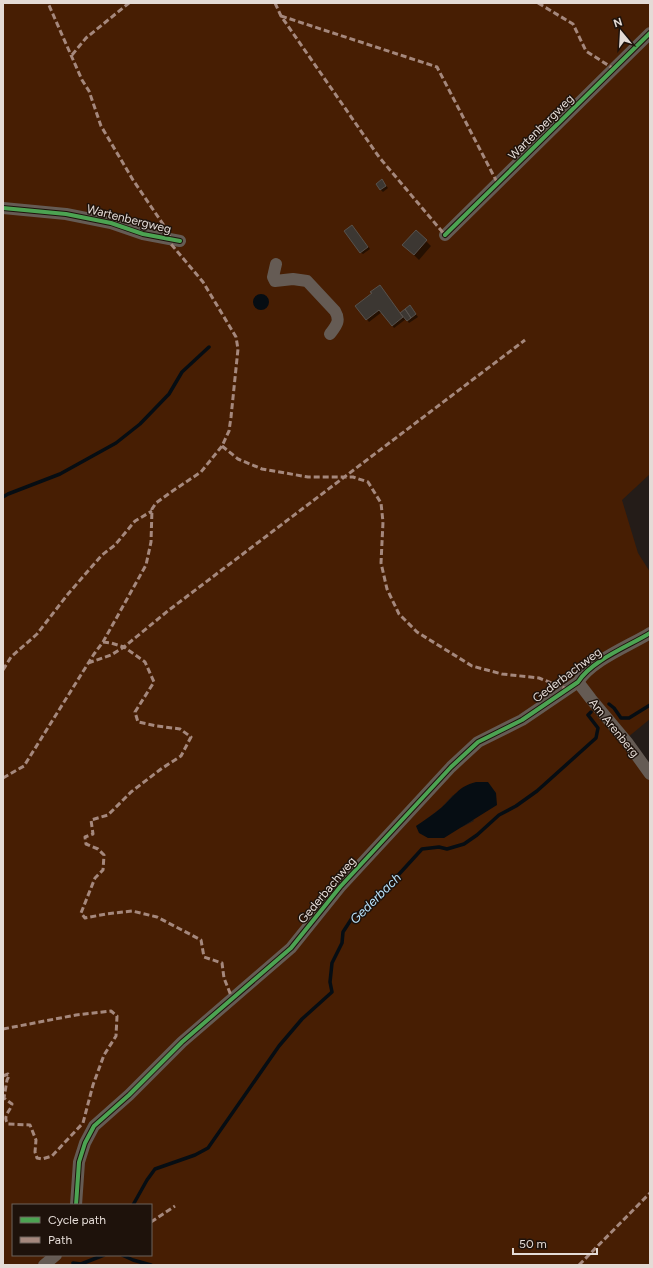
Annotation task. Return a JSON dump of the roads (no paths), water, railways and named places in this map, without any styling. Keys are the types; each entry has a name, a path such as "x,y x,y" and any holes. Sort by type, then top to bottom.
{"street":[{"name":"Wartenbergweg","path":"445,235 650,33"},
{"name":"Wartenbergweg","path":"3,208 66,214 112,223 142,234 180,241"},
{"path":"276,264 273,277 275,281 293,279 307,281 335,311 338,316 338,322 330,334"},
{"name":"Gederbachweg","path":"76,1204 79,1162 85,1143 94,1126 129,1095 182,1042 291,948 340,887 452,767 478,742 522,720 578,682 583,674 614,652 650,633"},
{"name":"Am Arenberg","path":"578,682 591,700 627,742 650,774"},
{"path":"44,1265 55,1256"}],"waterway":[{"path":"3,497 60,474 116,443 140,424 169,394 182,372 209,347"},
{"name":"Gederbach","path":"609,704 621,718 629,718 650,705"},
{"name":"Gederbach","path":"134,1204 155,1169 195,1155 208,1148 279,1046 302,1019 332,992 330,982 332,963 342,943 343,932 354,915 370,906 422,849 439,847 447,849 464,844 477,835 499,815 516,806 537,791 596,738 598,728 588,715 591,712"},
{"path":"74,1265 73,1263 81,1264 101,1256"},
{"path":"124,1256 151,1265"}]}
